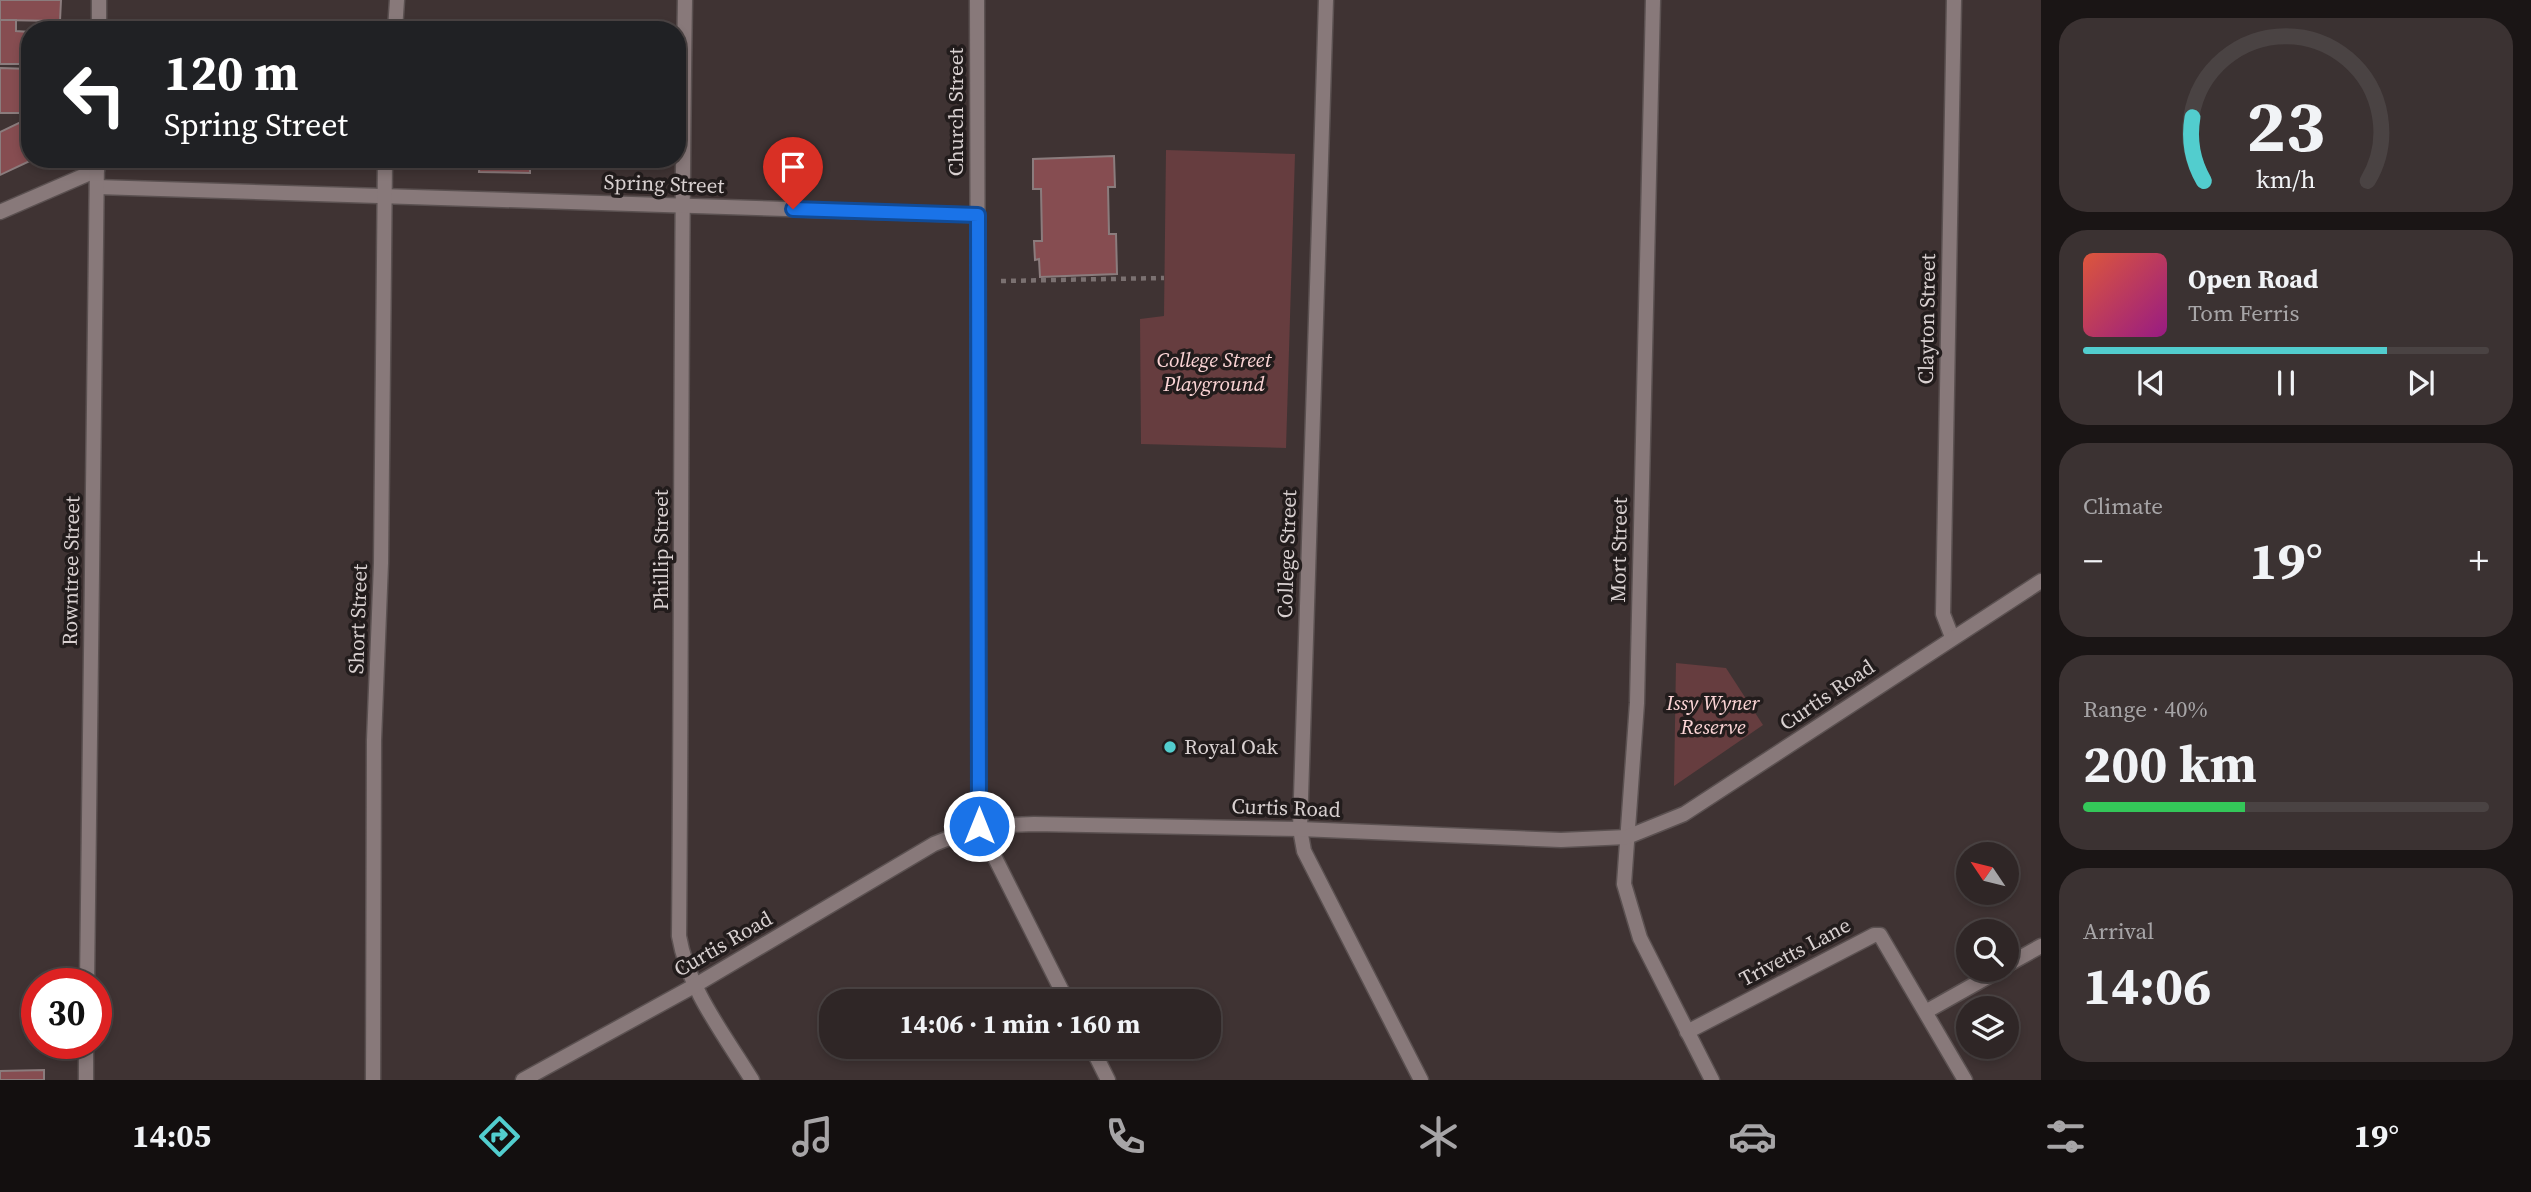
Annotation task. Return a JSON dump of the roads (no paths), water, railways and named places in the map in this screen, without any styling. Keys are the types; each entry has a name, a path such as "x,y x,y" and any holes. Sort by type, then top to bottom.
{"street":[{"path":"99,0 99,21"},
{"path":"396,21 397,0"},
{"name":"Phillip Street","path":"685,0 685,21"},
{"name":"Church Street","path":"977,0 979,826 1062,989"},
{"name":"College Street","path":"1326,0 1300,829 1304,851 1422,1080"},
{"name":"Mort Street","path":"1653,0 1637,703 1624,884 1632,920 1712,1080"},
{"name":"Clayton Street","path":"1952,637 1943,614 1954,0"},
{"path":"0,212 89,168"},
{"name":"Rowntree Street","path":"87,968 97,168"},
{"name":"Short Street","path":"373,1080 374,740 381,563 384,168"},
{"name":"Phillip Street","path":"682,168 679,936 683,962 694,986 752,1080"},
{"name":"Spring Street","path":"97,187 978,215"},
{"name":"Curtis Road","path":"523,1080 694,986 934,844 979,826 1034,824 1300,829 1561,840 1627,837 1684,814 2041,581"},
{"name":"Trivetts Lane","path":"1687,1032 1874,935 1886,939 1965,1080"},
{"path":"2019,958 2041,946"},
{"path":"1927,1011 1979,982"},
{"path":"86,1059 86,1080"},
{"path":"1098,1059 1108,1080"}],"place":[{"name":"Royal Oak","path":"1170,747"}],"park label":[{"name":"College Street Playground","path":"1214,372"},
{"name":"Issy Wyner Reserve","path":"1713,715"}]}
